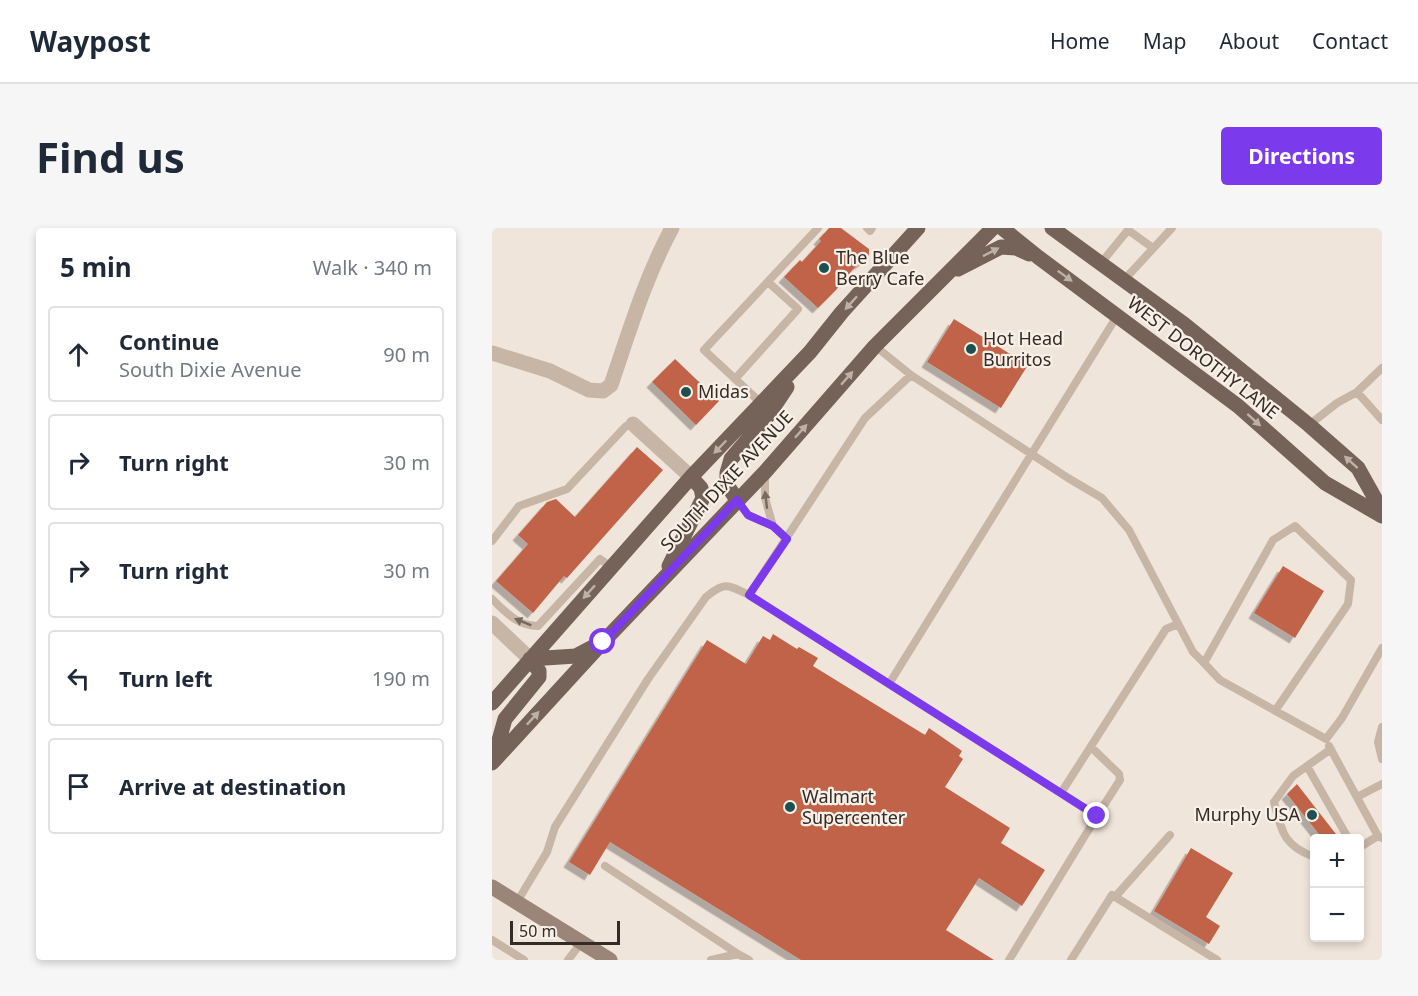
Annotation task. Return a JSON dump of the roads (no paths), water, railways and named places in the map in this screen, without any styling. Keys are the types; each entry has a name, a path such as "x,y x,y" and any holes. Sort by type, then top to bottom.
{"main road":[{"name":"SOUTH DIXIE AVENUE","path":"492,703 691,477 810,352 842,312 918,228"},
{"name":"SOUTH DIXIE AVENUE","path":"493,762 603,642 765,472 875,346 993,228"},
{"name":"WEST DOROTHY LANE","path":"1002,228 1238,406 1325,483 1382,516"},
{"name":"WEST DOROTHY LANE","path":"1052,228 1067,234 1101,263 1184,324 1309,425 1358,468 1382,511"},
{"path":"947,274 1001,247 1016,248 1038,257"},
{"path":"737,500 727,485 727,472 731,459 767,417 810,352"},
{"path":"663,580 703,498 701,488 691,477"},
{"path":"530,659 576,656 603,642"},
{"path":"493,762 505,719 539,677 539,671 530,659"}],"street":[{"path":"492,353 550,371 595,392 603,391 611,385 639,301 654,263 672,228"},
{"path":"633,424 691,477"},
{"path":"492,622 530,659"},
{"path":"492,887 610,960"}],"lane":[{"path":"761,404 704,350 818,228"},
{"path":"867,228 870,231 872,228"},
{"path":"1124,280 1172,228"},
{"path":"1101,263 1127,229 1153,248"},
{"path":"735,379 798,309 768,282"},
{"path":"889,684 1030,453 1117,316"},
{"path":"875,346 911,375 1102,498 1129,530 1193,652 1220,680 1326,740 1380,837 1364,845"},
{"path":"1309,425 1337,403 1357,392 1382,369"},
{"path":"749,595 865,418 911,375"},
{"path":"1357,392 1382,420"},
{"path":"492,541 519,506 567,489 626,426 633,424"},
{"path":"765,472 765,498 773,526"},
{"path":"737,500 748,515 773,526 787,539"},
{"path":"1204,663 1274,540 1295,526 1351,580 1348,604 1275,711"},
{"path":"492,599 517,621 528,626 538,626 600,559 611,567"},
{"path":"517,902 547,852 555,827 648,679 706,597 718,587 728,585 749,595 1097,816"},
{"path":"1061,793 1166,629 1178,624"},
{"path":"1326,740 1342,718 1382,648"},
{"path":"1382,727 1378,742 1382,759"},
{"path":"1009,960 1120,780 1119,774 1091,747"},
{"path":"1310,855 1299,851 1284,837 1274,802 1293,776 1331,749"},
{"path":"1307,766 1346,834"},
{"path":"1357,797 1382,784"},
{"path":"1115,897 1170,835"},
{"path":"605,866 749,960"},
{"path":"1071,960 1112,895 1217,960"},
{"path":"492,940 524,960"},
{"path":"568,960 581,943"},
{"path":"711,960 738,954"}],"place":[{"name":"The Blue Berry Cafe","path":"824,268"},
{"name":"Hot Head Burritos","path":"971,349"},
{"name":"Midas","path":"686,392"},
{"name":"Walmart Supercenter","path":"790,807"},
{"name":"Murphy USA","path":"1312,815"}]}
